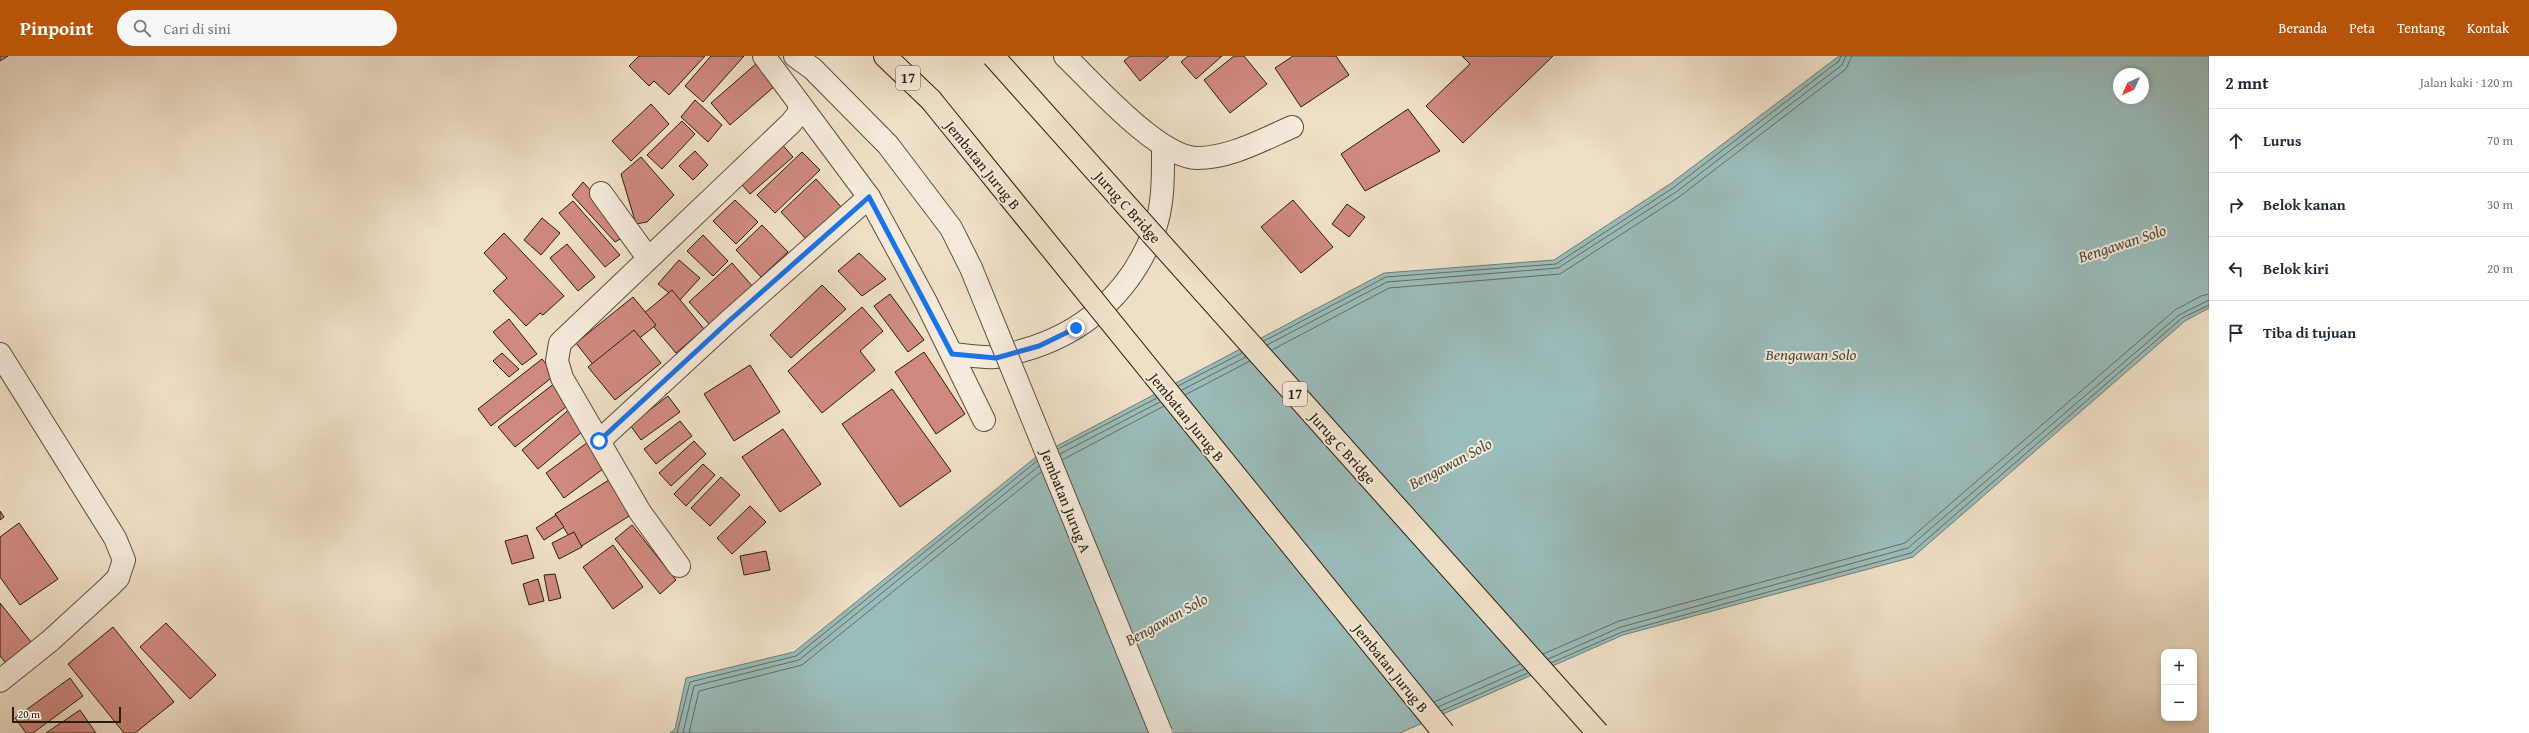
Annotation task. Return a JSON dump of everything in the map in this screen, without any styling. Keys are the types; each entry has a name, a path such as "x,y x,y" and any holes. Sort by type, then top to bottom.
{"highway":[{"name":"Jembatan Jurug B","path":"885,56 931,100 1444,733"},
{"name":"Jurug C Bridge","path":"993,56 1598,733"}],"street":[{"path":"764,56 869,197 952,354 984,420"},
{"name":"Jembatan Jurug A","path":"795,56 813,69 888,145 951,228 971,268 1161,733"},
{"path":"1065,56 1151,138 1163,147 1180,155 1196,158 1218,156 1292,127"},
{"path":"679,566 640,512 560,374 557,361 560,343 791,123 800,110 800,104"},
{"path":"952,354 996,358 1039,346 1076,328 1113,299 1136,269 1154,230 1162,187 1163,147"},
{"path":"601,193 648,258"},
{"path":"599,441 729,321 869,197"},
{"path":"0,354 115,538 122,553 124,563 118,578 109,587 50,641 0,681"}],"water":[{"name":"Bengawan Solo","path":"1839,56 2209,56 2209,308 2185,321 1913,557 1623,635 1400,733 670,733 675,729 686,678 794,652 1036,457 1384,273 1554,260 1670,184"}],"building":[{"path":"0,56 8,56 0,61"},
{"path":"639,56 705,56 669,95 654,81 649,86 629,66"},
{"path":"711,56 744,56 703,102 685,86"},
{"path":"1130,56 1169,56 1140,81 1124,61"},
{"path":"1188,56 1222,56 1196,79 1181,62"},
{"path":"1234,56 1244,56 1267,84 1230,113 1204,80"},
{"path":"1293,56 1336,56 1349,75 1301,107 1275,68"},
{"path":"1462,56 1553,56 1463,143 1426,106 1470,64"},
{"path":"757,63 776,85 730,125 711,103"},
{"path":"695,100 722,125 708,142 681,117"},
{"path":"651,104 669,124 631,161 612,141"},
{"path":"1408,109 1440,151 1365,191 1341,154"},
{"path":"682,121 695,134 662,169 647,155"},
{"path":"780,142 793,157 750,194 737,179"},
{"path":"695,151 708,165 693,180 679,166"},
{"path":"802,152 820,170 775,213 757,195"},
{"path":"641,157 674,195 647,222 636,224 621,174"},
{"path":"816,179 843,209 808,241 781,212"},
{"path":"583,182 615,216 620,239 615,242 572,195"},
{"path":"735,200 758,222 736,244 713,221"},
{"path":"1293,200 1333,247 1301,273 1261,227"},
{"path":"573,201 620,255 605,267 559,213"},
{"path":"1347,204 1365,217 1349,237 1332,224"},
{"path":"542,218 560,233 541,255 524,240"},
{"path":"762,225 788,252 761,277 736,250"},
{"path":"504,233 564,296 543,315 540,313 526,326 493,291 507,278 484,253"},
{"path":"703,235 728,261 713,276 687,251"},
{"path":"567,244 595,277 578,291 550,258"},
{"path":"859,253 886,279 862,296 838,271"},
{"path":"679,260 700,278 679,301 658,284"},
{"path":"732,263 754,288 711,326 689,302"},
{"path":"822,285 846,309 791,358 770,335"},
{"path":"672,290 704,329 676,353 643,314"},
{"path":"890,294 924,340 908,352 874,306"},
{"path":"633,297 656,325 598,371 576,343"},
{"path":"862,307 883,331 860,351 875,370 822,413 788,371"},
{"path":"509,319 537,354 522,365 493,332"},
{"path":"634,330 661,363 615,400 588,367"},
{"path":"924,352 965,414 936,434 895,372"},
{"path":"502,353 519,369 509,377 493,361"},
{"path":"542,359 555,375 491,426 478,409"},
{"path":"750,365 780,412 734,441 704,394"},
{"path":"555,383 571,403 515,447 498,427"},
{"path":"892,389 951,471 900,507 842,424"},
{"path":"668,396 680,412 641,440 630,425"},
{"path":"572,407 589,426 538,469 522,450"},
{"path":"680,421 692,436 656,464 644,449"},
{"path":"783,429 821,484 780,512 742,457"},
{"path":"694,441 706,454 671,486 659,473"},
{"path":"588,442 607,466 564,498 546,473"},
{"path":"703,464 715,475 686,506 674,494"},
{"path":"721,477 740,495 710,526 691,508"},
{"path":"612,478 634,513 577,549 555,514"},
{"path":"750,506 766,522 732,554 717,538"},
{"path":"0,511 4,517 0,520"},
{"path":"556,515 564,527 544,540 536,528"},
{"path":"19,523 58,579 20,605 0,577 0,537"},
{"path":"632,525 676,580 660,594 615,539"},
{"path":"574,532 582,547 559,559 552,543"},
{"path":"527,535 534,558 512,564 505,541"},
{"path":"613,545 643,587 613,609 583,567"},
{"path":"766,551 770,570 744,575 740,556"},
{"path":"555,574 561,598 549,601 544,575"},
{"path":"538,579 544,601 529,605 523,584"},
{"path":"0,603 35,647 10,668 0,656"},
{"path":"166,623 216,675 190,699 140,647"},
{"path":"113,627 174,702 135,733 124,733 68,664"},
{"path":"70,678 83,696 33,733 26,733 15,718"},
{"path":"80,710 96,733 46,733"}],"route":[{"path":"599,441 729,321 869,197 926,302 952,354 996,358 1039,346 1076,328"}]}
